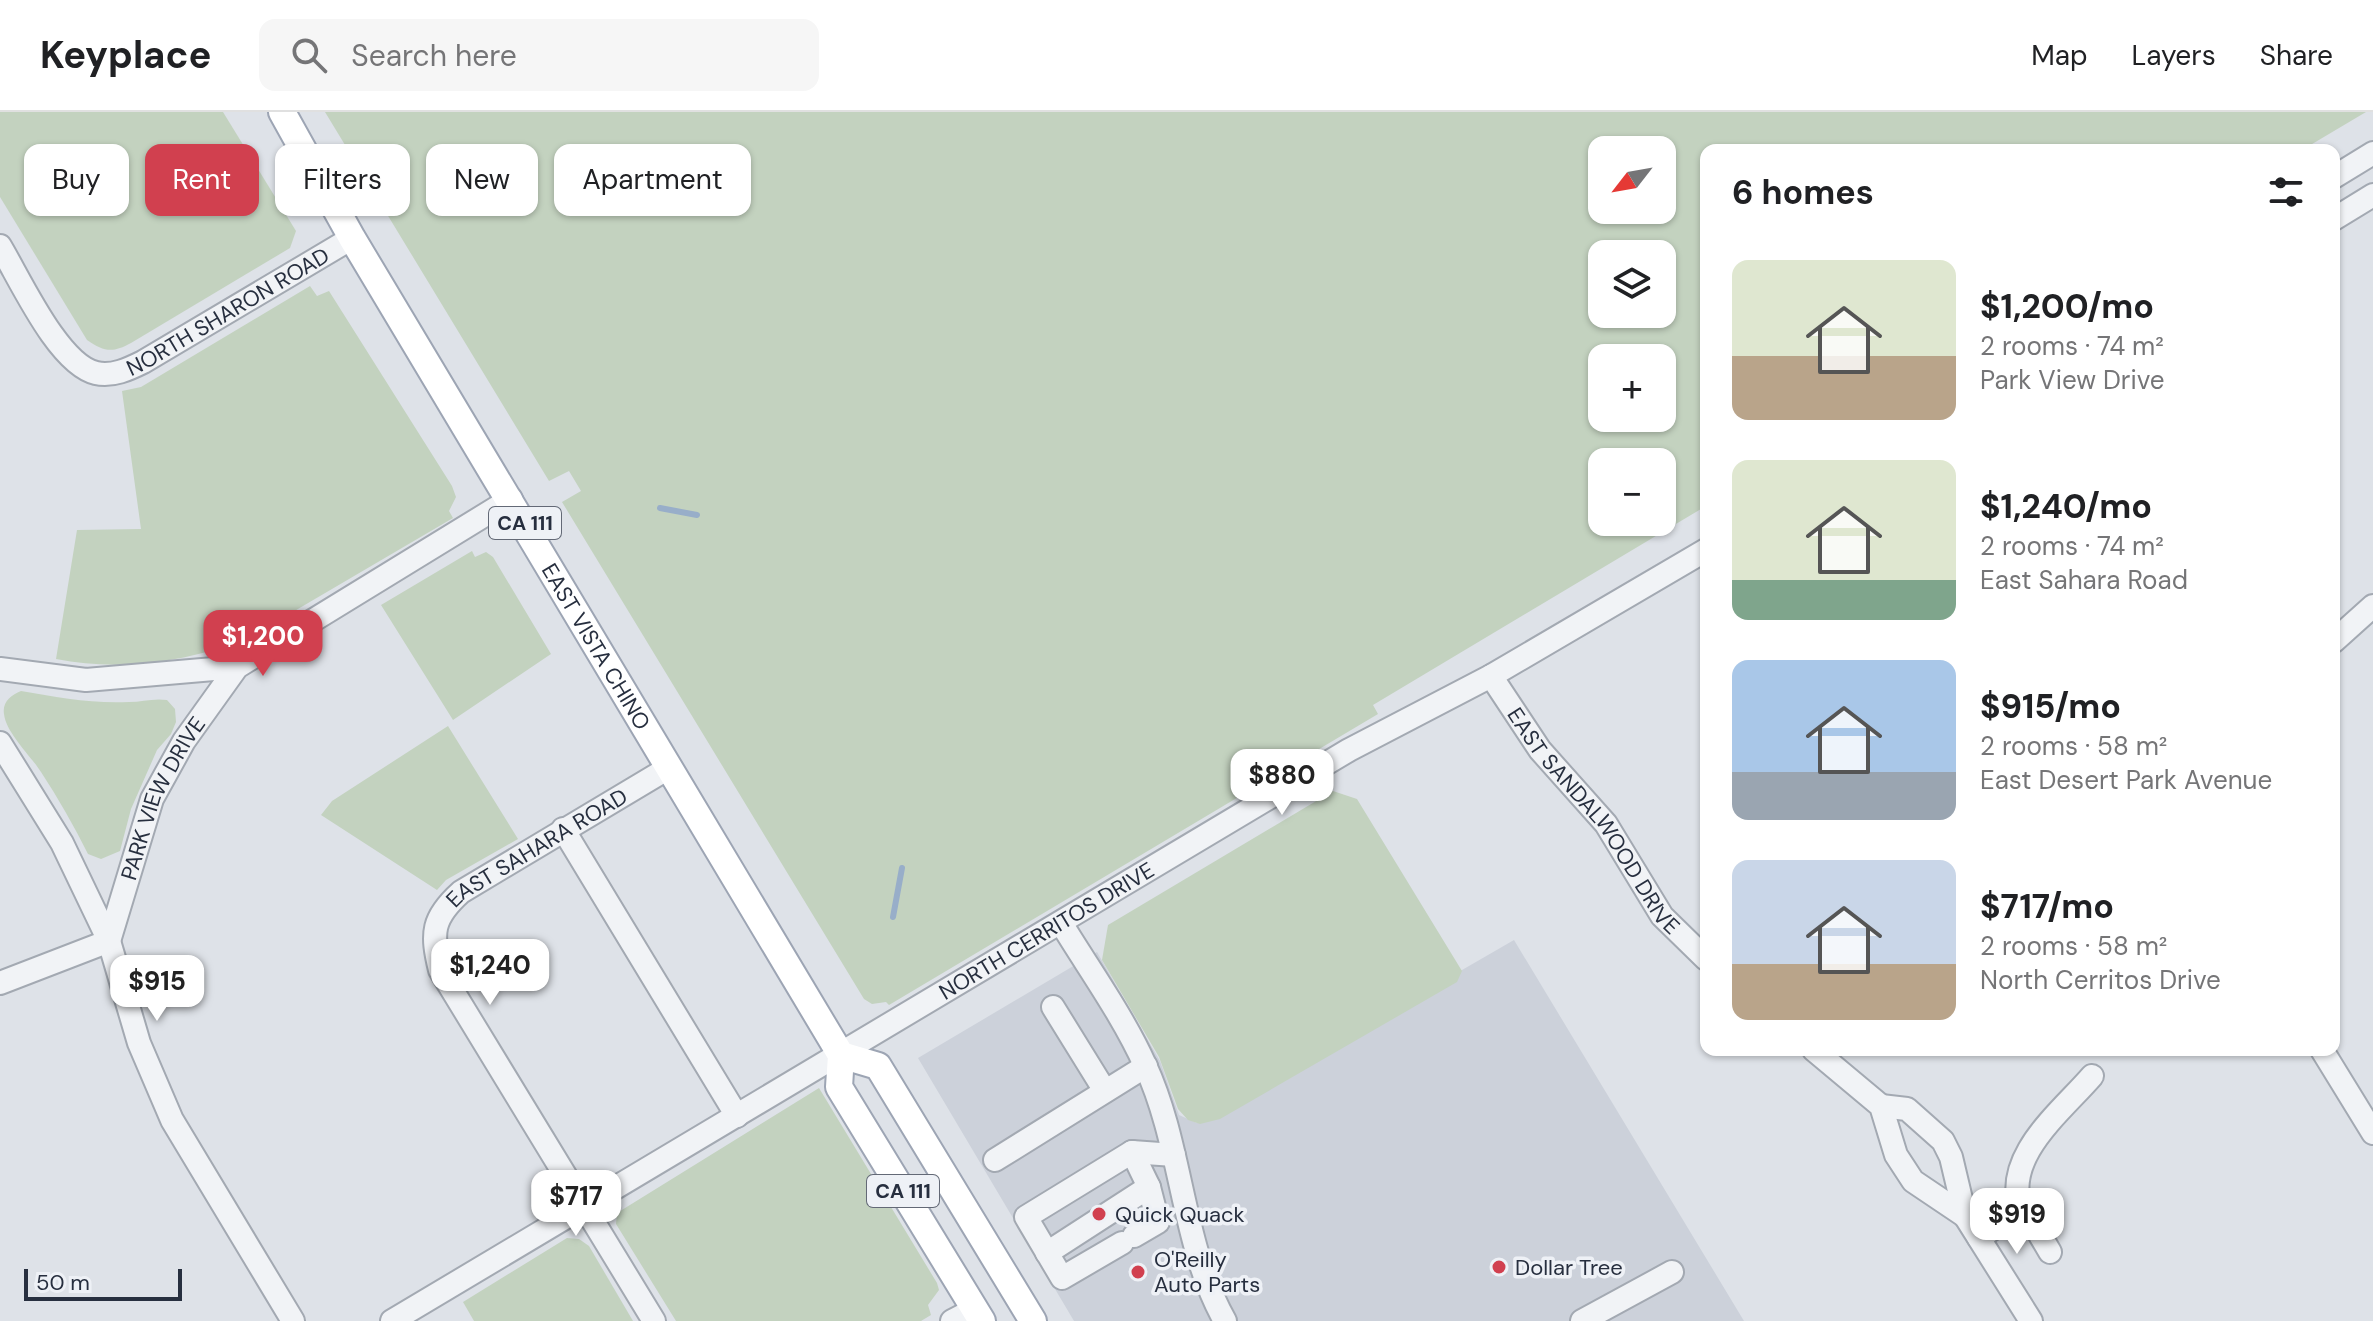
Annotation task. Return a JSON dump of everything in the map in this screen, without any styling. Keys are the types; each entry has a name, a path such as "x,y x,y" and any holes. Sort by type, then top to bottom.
{"main road":[{"name":"EAST VISTA CHINO","path":"282,112 352,238 841,1055 839,1087 970,1317"},
{"name":"CA 111","path":"841,1055 878,1066 1033,1321"}],"street":[{"path":"2340,173 2373,153"},
{"path":"2340,215 2373,195"},
{"name":"NORTH SHARON ROAD","path":"0,246 61,347 78,364 98,374 121,372 143,362 352,238"},
{"name":"PARK VIEW DRIVE","path":"109,941 152,799 184,741 237,667 511,499"},
{"name":"NORTH CERRITOS DRIVE","path":"392,1321 1349,750 1491,676 1700,554"},
{"path":"2340,636 2373,606"},
{"name":"PARK VIEW DRIVE","path":"0,669 86,680 237,667"},
{"name":"EAST SANDALWOOD DRIVE","path":"1491,676 1540,750 1606,824 1662,916 1700,953"},
{"path":"0,743 62,843 109,941 139,1043 172,1120 293,1321"},
{"name":"EAST SAHARA ROAD","path":"654,1321 440,970 434,945 439,911 461,892 670,767"},
{"path":"563,829 737,1116"},
{"path":"1061,923 1146,1066 1174,1155 1206,1286 1225,1321"},
{"path":"0,983 109,941"},
{"path":"1053,1007 1105,1091"},
{"path":"1821,1056 1881,1106 1903,1170 1923,1191 1965,1216"},
{"path":"2326,1056 2373,1133"},
{"path":"995,1160 1146,1066"},
{"path":"2050,1252 2021,1210 2015,1184 2022,1160 2092,1076"},
{"path":"1881,1106 1907,1109 1943,1141 1951,1157 1965,1216 2031,1321"},
{"path":"1132,1152 1149,1187 1158,1222 1062,1278 1026,1217 1132,1152 1174,1155"},
{"path":"1047,1253 1149,1187"},
{"path":"1979,1238 2021,1210"},
{"path":"1582,1321 1672,1272"}],"shaded area":[{"path":"1514,940 1744,1321 1074,1321 918,1058 1097,952 1160,1061 1179,1115 1197,1123"}],"green space":[{"path":"0,112 223,112 243,144 145,144 145,216 259,216 259,171 275,197 275,216 287,216 296,231 290,248 131,343 109,350 87,340 0,197"},
{"path":"325,112 2366,112 2312,144 1700,144 1700,510 1676,524 1676,448 1588,448 1588,536 1656,536 1373,705 1378,714 889,1005 886,1002 872,1004 864,999 562,502 581,491 569,471 549,481 388,216 410,216 410,144 344,144"},
{"path":"310,286 317,296 329,291 452,486 456,497 449,511 453,518 250,637 227,646 179,658 130,664 105,665 56,659 77,530 141,529 122,391 141,387"},
{"path":"472,551 475,557 486,552 493,557 551,654 453,720 381,605"},
{"path":"21,691 102,702 167,700 175,709 176,722 171,734 157,750 131,809 120,851 101,859 88,854 66,812 14,736 6,721 4,706"},
{"path":"448,726 518,839 446,880 437,890 321,815 332,801"},
{"path":"1333,791 1357,799 1462,971 1457,982 1220,1119 1200,1124 1188,1120 1178,1109 1159,1057 1102,960 1108,925"},
{"path":"819,1088 937,1283 939,1290 928,1305 931,1315 921,1321 676,1321 616,1224 617,1213"},
{"path":"567,1238 579,1239 589,1246 633,1321 474,1321 463,1302"}],"waterway":[{"path":"660,508 697,515"},
{"path":"893,917 902,868"}],"place":[{"name":"Quick Quack","path":"1099,1214"},
{"name":"Dollar Tree","path":"1499,1267"},
{"name":"O'Reilly Auto Parts","path":"1138,1272"}]}
